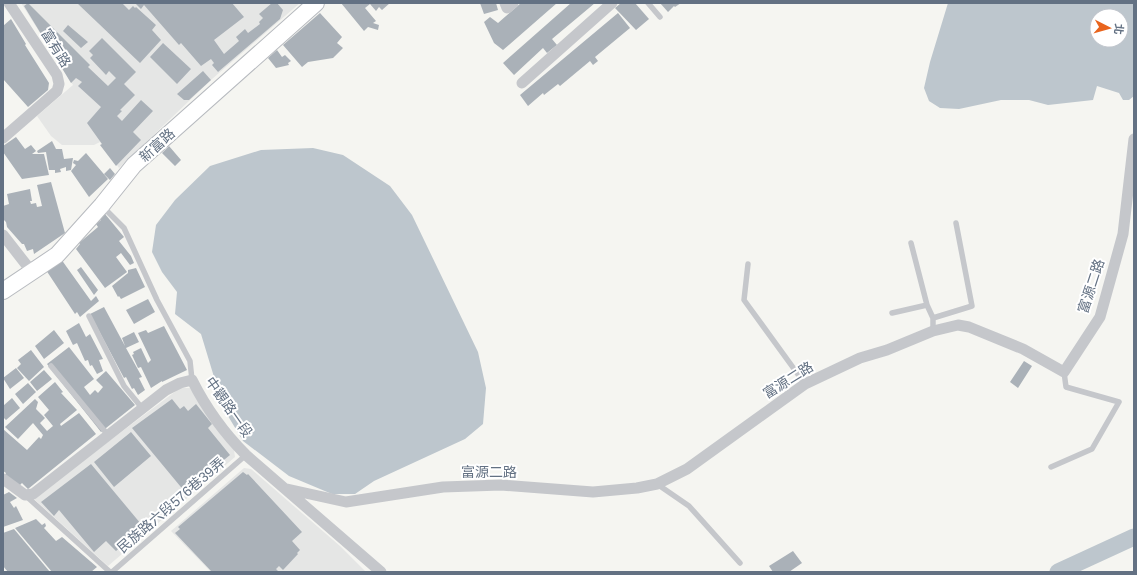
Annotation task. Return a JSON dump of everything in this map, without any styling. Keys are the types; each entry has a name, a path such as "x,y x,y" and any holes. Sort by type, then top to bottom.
{"street":[{"name":"富有路","path":"3,138 57,91 59,84 57,75 9,3"},
{"name":"新富路","path":"3,291 56,254 102,205 134,165 316,3"},
{"path":"522,83 612,3"},
{"name":"富源二路","path":"287,490 346,502 443,487 501,485 593,492 637,488 657,484 687,469 805,384 860,358 887,350 933,331 958,325 970,326 1023,349 1064,372 1100,317 1123,234 1134,138"},
{"path":"3,235 32,272"},
{"name":"中觀路一段","path":"25,495 33,494 166,390 180,383 192,380 200,397 226,435 246,455 381,572"},
{"path":"3,479 25,495"}],"lane":[{"path":"648,3 660,17"},
{"path":"102,205 124,228 157,300 190,361 192,380"},
{"path":"933,318 972,306 956,223"},
{"path":"911,243 926,305 933,318 933,331"},
{"path":"748,264 744,300 805,384"},
{"path":"892,313 926,305"},
{"path":"89,316 124,386 142,408"},
{"path":"51,366 108,435"},
{"path":"1050,466 1092,449 1119,402 1066,387 1064,372"},
{"name":"民族路六段576巷39弄","path":"111,572 246,455"},
{"path":"657,484 689,506 740,563"},
{"path":"25,495 111,572"}],"shaded area":[{"path":"21,3 300,3 212,79 119,168 100,142 94,145 62,145 51,136 37,116 73,85"},
{"path":"948,3 1134,3 1134,96 1129,100 1123,100 1119,93 1097,86 1093,100 1048,105 1029,100 1001,100 959,109 940,108 929,101 924,88 930,62"},
{"path":"313,148 343,155 390,186 412,215 478,352 486,388 483,424 465,439 374,481 355,494 332,494 289,476 243,441 228,416 221,400 201,334 175,314 177,292 162,272 152,252 156,225 175,200 210,166 261,150"},
{"path":"180,388 190,388 234,450 235,457 108,566 33,498"},
{"path":"244,468 251,469 340,546 366,572 211,572 171,531"}],"building":[{"path":"28,3 90,65 88,67 108,86 116,78 109,71 106,75 90,58 93,55 89,51 102,38 136,72 124,84 135,95 120,110 122,111 117,116 122,121 141,100 153,111 133,132 141,140 116,166 100,145 102,144 87,123 101,107 78,86 82,82 76,78 71,83 24,6"},
{"path":"77,3 122,3 129,10 133,6 135,8 136,7 156,25 152,30 161,40 140,63"},
{"path":"135,3 232,3 244,17 214,40 224,54 239,41 236,37 245,29 248,33 260,24 259,22 263,18 259,14 272,3 277,3 283,10 280,19 218,72 212,65 214,63 211,59 201,66 181,43 179,45 144,5 141,9"},
{"path":"341,3 390,3 382,10 379,7 376,11 370,4 365,8 376,21 373,23 379,25 378,30 368,27 364,31"},
{"path":"480,3 496,3 498,10 484,14"},
{"path":"521,3 557,3 503,50 494,43 484,22 490,17 498,23"},
{"path":"571,3 595,3 552,39 557,45 547,53 543,48 514,75 503,63"},
{"path":"621,3 635,3 649,19 636,30 615,8"},
{"path":"660,3 681,3 675,7 674,6 668,12"},
{"path":"320,13 342,37 337,43 343,48 333,58 308,62 302,67 283,45"},
{"path":"618,13 630,28 595,57 598,61 593,65 590,61 560,86 558,84 544,95 543,93 528,106 520,95"},
{"path":"11,19 26,44 25,45 49,83 48,90 28,107 3,79 3,26"},
{"path":"68,25 88,42 81,48 63,31"},
{"path":"163,43 191,69 177,84 150,57"},
{"path":"277,50 282,57 285,55 291,61 288,63 289,65 276,68 268,58"},
{"path":"203,71 211,80 189,100 184,100 177,94"},
{"path":"16,137 25,149 31,145 36,151 32,154 44,154 49,175 22,179 3,152 3,146"},
{"path":"52,141 56,149 62,149 64,159 73,158 71,170 66,171 66,167 60,169 61,172 55,173 55,170 49,170 46,152 38,153 37,151"},
{"path":"169,146 181,160 175,166 162,153"},
{"path":"86,153 108,179 89,197 71,171 76,165 73,163 74,160 78,161"},
{"path":"110,168 115,174 110,180 104,174"},
{"path":"51,182 65,233 34,254 33,249 27,251 24,244 22,244 7,227 6,222 3,219 3,206 9,204 7,194 30,189 31,204 36,203 37,207 42,206 37,185"},
{"path":"105,214 124,237 119,241 131,256 134,263 130,265 121,253 116,257 127,272 105,288 76,249 80,244 79,243 98,227 96,224"},
{"path":"61,259 91,301 96,296 99,301 80,317 77,312 75,314 46,270"},
{"path":"81,267 98,290 94,295 77,270"},
{"path":"136,268 145,287 121,299 119,296 118,297 112,286 128,273 128,270"},
{"path":"148,299 155,312 134,324 126,310"},
{"path":"104,307 125,346 122,338 134,332 139,342 126,348 142,377 139,378 145,390 138,395 134,388 132,389 126,377 124,378 90,314"},
{"path":"79,323 86,337 90,334 103,359 99,360 103,371 97,374 92,365 90,366 88,360 85,361 77,343 73,345 66,331"},
{"path":"164,326 187,370 162,381 151,388 141,367 138,368 132,355 134,354 133,352 141,348 148,363 151,360 138,333 146,330 148,333"},
{"path":"54,330 64,343 44,359 35,346"},
{"path":"69,347 94,379 84,387 90,395 95,390 98,393 103,387 96,380 106,371 135,405 101,432 47,364"},
{"path":"31,350 44,367 29,381 17,368 21,364 18,360"},
{"path":"1024,361 1032,366 1018,388 1010,382"},
{"path":"16,368 24,378 10,389 3,378"},
{"path":"44,370 52,379 37,391 30,382"},
{"path":"55,382 63,392 61,393 77,410 60,424 61,426 79,413 96,434 28,489 22,483 19,486 5,475 6,473 3,471 3,429 27,450 39,437 41,439 43,435 33,423 18,439 5,427 35,399 38,402 36,409 45,418 40,423 47,431 53,426 44,415 49,410 38,397"},
{"path":"28,383 36,392 23,404 15,394"},
{"path":"12,398 20,408 6,420 3,417 3,406"},
{"path":"172,399 180,409 184,406 188,411 196,404 212,424 208,428 230,455 185,492 132,428"},
{"path":"131,432 151,456 114,487 94,462"},
{"path":"91,464 141,524 121,541 124,544 116,551 106,541 94,552 59,510 54,516 41,502"},
{"path":"243,472 247,475 248,474 302,532 292,541 300,550 297,553 298,554 283,570 279,566 276,569 279,572 212,572 175,533 180,529 178,527"},
{"path":"9,492 17,498 10,502 14,508 16,506 23,520 3,527 3,495"},
{"path":"36,519 42,525 45,523 46,526 44,528 56,541 62,537 97,567 91,572 52,572 15,528"},
{"path":"14,529 50,572 8,572 3,566 3,533"},
{"path":"793,551 802,563 789,572 773,572 769,566"}],"waterway":[{"path":"1058,572 1134,537"}]}
